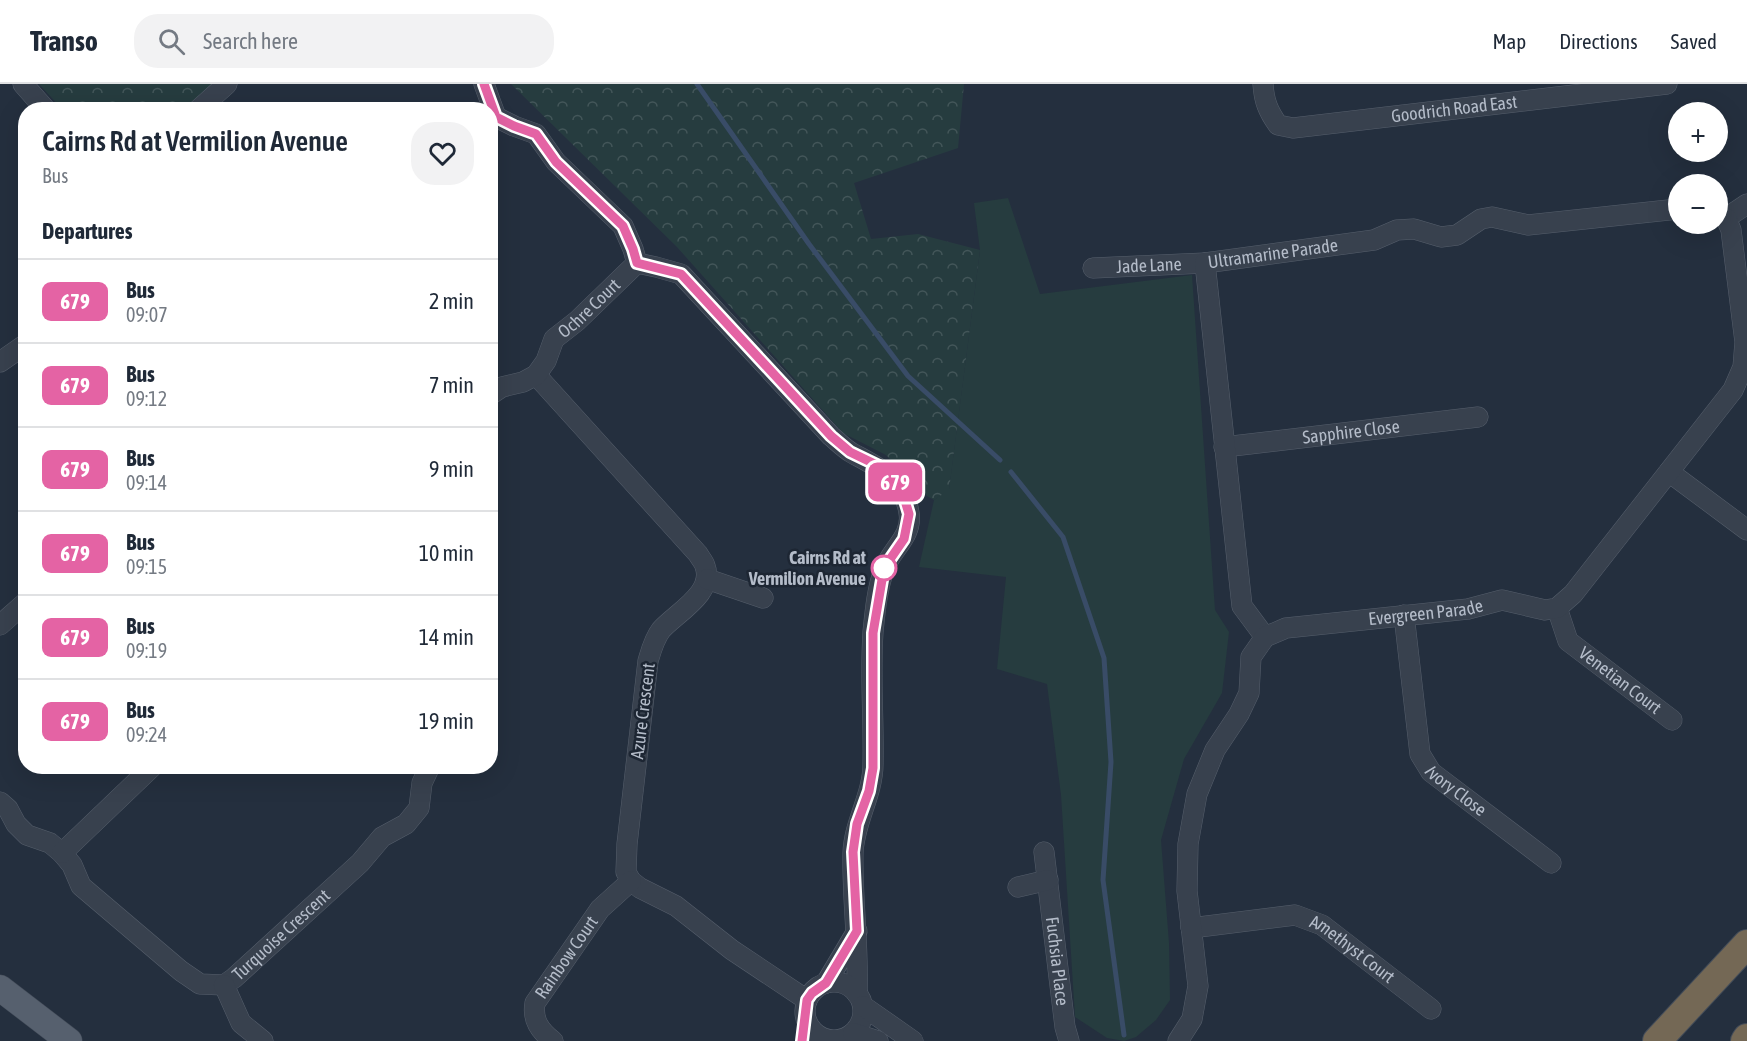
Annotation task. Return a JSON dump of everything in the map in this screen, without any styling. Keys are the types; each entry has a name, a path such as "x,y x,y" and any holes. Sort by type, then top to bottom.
{"highway":[{"path":"1657,1041 1747,944"}],"main road":[{"path":"0,988 66,1040"}],"street":[{"path":"23,84 39,102"},
{"path":"207,102 226,84"},
{"path":"484,84 489,102"},
{"name":"Goodrich Road East","path":"1263,84 1264,103 1278,124 1293,128 1667,84"},
{"path":"498,121 536,134 556,162 623,226 637,263 681,274 831,436 850,452 879,466 901,487 909,514 908,522 904,539 884,568 873,633 873,768 869,791 857,824 853,852 862,1020 847,1037"},
{"path":"1728,213 1747,204"},
{"name":"Ultramarine Parade","path":"1265,637 1242,606 1205,263 1374,240 1397,230 1414,229 1441,237 1457,235 1480,219 1492,218 1528,225 1668,210"},
{"path":"1557,608 1573,594 1733,390 1743,367 1745,342 1731,230 1728,225"},
{"name":"Ochre Court","path":"536,375 546,361 554,339 577,321 637,263"},
{"name":"Jade Lane","path":"1093,268 1205,263"},
{"path":"1,358 18,348"},
{"path":"498,390 523,382 536,375 698,554 705,566 707,579 763,598"},
{"name":"Sapphire Close","path":"1224,447 1478,417"},
{"path":"1670,472 1747,530"},
{"name":"Azure Crescent","path":"631,881 626,872 626,858 648,661 661,631 699,593 707,579"},
{"name":"Evergreen Parade","path":"1265,637 1286,628 1468,609 1502,600 1545,610 1557,608"},
{"name":"Venetian Court","path":"1557,608 1568,641 1672,720"},
{"path":"0,625 18,609"},
{"name":"Ivory Close","path":"1404,615 1420,754 1431,772 1551,863"},
{"path":"1179,1041 1192,1019 1198,986 1187,891 1188,844 1197,794 1215,750 1239,714 1249,693 1251,657 1265,637"},
{"path":"62,853 145,774"},
{"name":"Turquoise Crescent","path":"0,802 27,835 50,843 62,853 72,866 81,886 181,971 200,984 224,985 360,863 382,837 406,824 419,808 422,783 426,774"},
{"name":"Fuchsia Place","path":"1044,852 1065,1027 1069,1041"},
{"path":"1018,887 1048,880"},
{"path":"631,881 676,906 807,1009 809,1025 821,1037 829,1039 847,1037 878,1041"},
{"name":"Rainbow Court","path":"553,1041 542,1031 536,1021 535,1003 600,909 631,881"},
{"name":"Amethyst Court","path":"1191,928 1294,915 1322,925 1431,1009"},
{"path":"802,1041 812,993 826,983 857,931"},
{"path":"826,983 843,984 913,1041"},
{"path":"224,985 241,1023 262,1041"}],"green space":[{"path":"39,84 213,84 194,102 56,102"},
{"path":"511,84 964,84 958,148 854,183 871,239 918,234 980,250 949,490 934,500 927,496 886,455 843,433 677,247"},
{"path":"1008,198 1040,294 1192,275 1215,610 1229,632 1222,693 1184,759 1161,840 1169,943 1170,1000 1156,1020 1136,1037 1124,1041 1107,1038 1075,1017 1061,795 1047,684 997,669 1006,577 919,567 934,500 949,489 980,250 974,203"}],"waterway":[{"path":"697,84 809,244 908,376 1000,460"},
{"path":"1011,472 1063,537 1104,658 1111,762 1103,880 1124,1035"}],"bus line":[{"name":"679","path":"484,84 491,102"},
{"name":"679","path":"498,118 536,134 556,162 623,226 637,263 681,274 831,436 850,452 879,466 901,487 909,514 908,522 904,539 884,568 873,633 873,768 869,791 857,824 853,852 857,931 826,983 818,987 807,1000 802,1041"}],"place":[{"name":"Cairns Rd at Vermilion Avenue","path":"884,568"}]}
